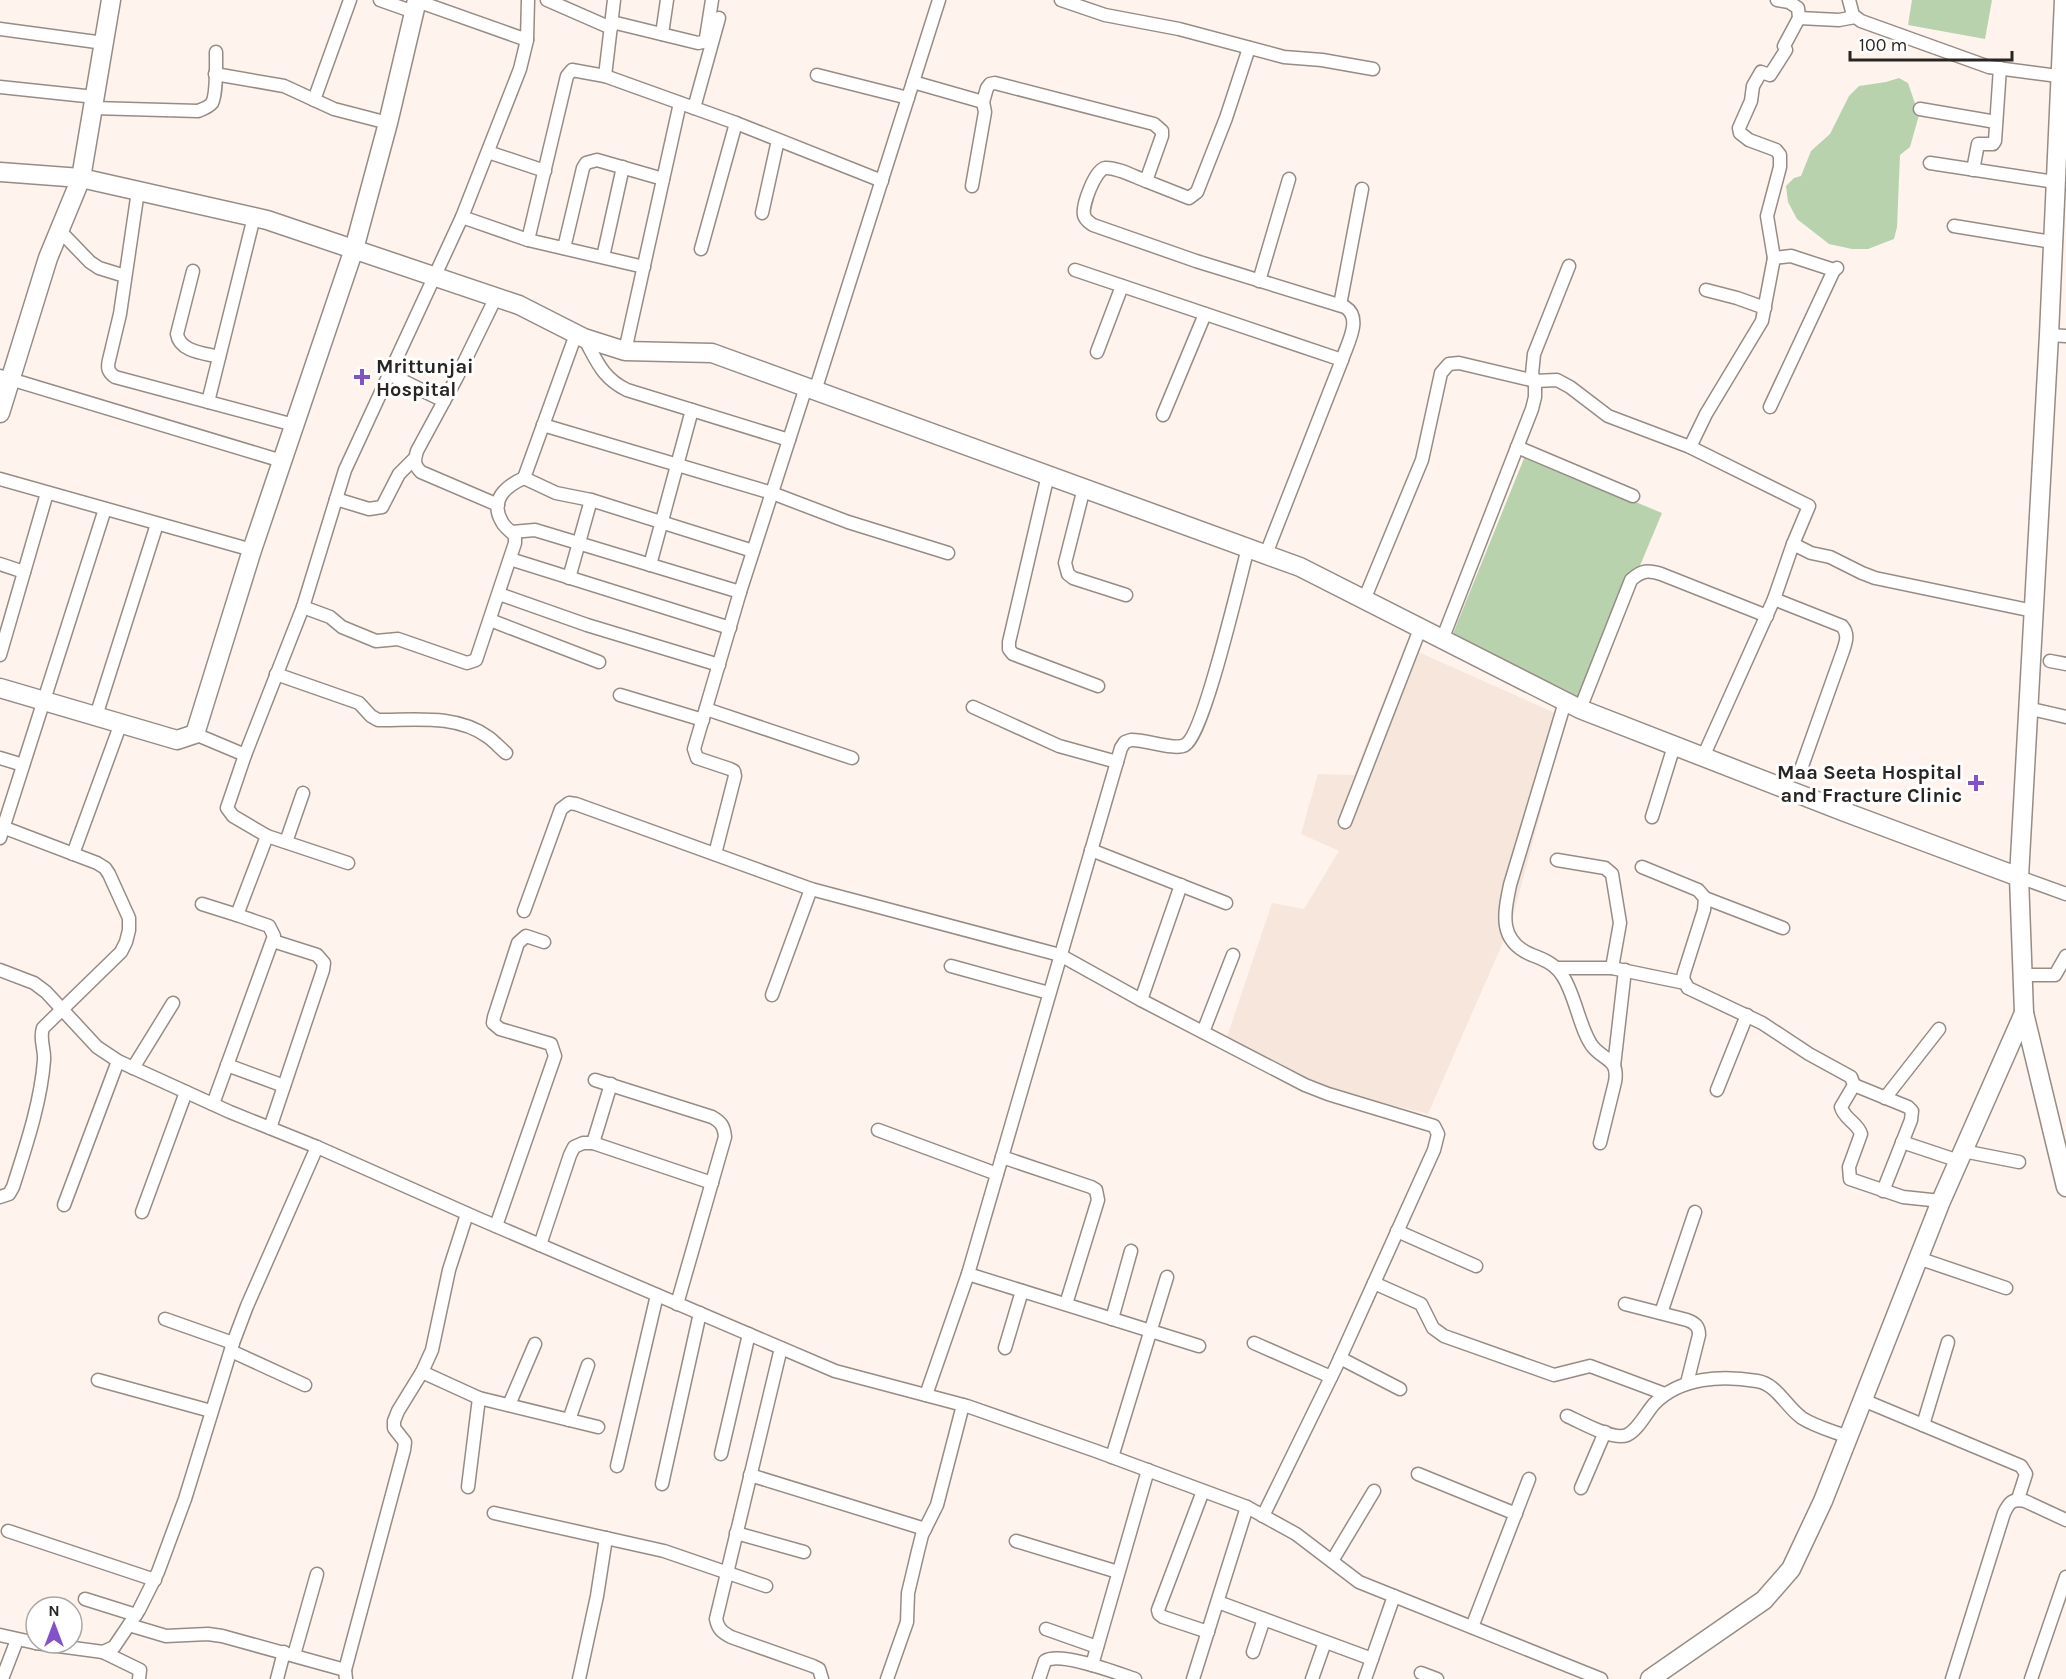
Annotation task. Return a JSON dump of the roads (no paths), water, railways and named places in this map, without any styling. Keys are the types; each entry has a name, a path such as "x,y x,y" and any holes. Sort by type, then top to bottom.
{"street":[{"path":"314,100 350,0"},
{"path":"380,0 416,4 527,40"},
{"path":"348,863 267,836 233,816 227,808 245,755 303,607 345,470 462,217 520,69 527,40 528,0"},
{"path":"547,0 567,4 611,25 707,43"},
{"path":"605,76 614,0"},
{"path":"662,34 667,0"},
{"path":"707,43 712,0"},
{"path":"715,854 735,776 734,771 697,758 694,754 704,714 789,440 810,389 882,181 939,0"},
{"path":"1061,0 1105,15 1179,29 1291,59 1322,60 1373,69"},
{"path":"1690,447 1706,414 1762,321 1765,308 1774,258 1767,216 1780,167 1780,155 1776,150 1743,138 1739,128 1751,101 1753,86 1761,72 1770,75 1786,50 1784,46 1799,18 1798,8 1789,2 1778,0"},
{"path":"1850,0 1851,10 1855,17"},
{"path":"2064,0 2062,129 2055,182 2060,206 2052,242 2057,335 2033,611 2019,877 2024,1013 2061,1150 2065,1183"},
{"path":"0,412 5,378 48,258 81,178 104,43 106,2"},
{"path":"195,734 252,550 354,249 388,123 416,4"},
{"path":"1799,18 1839,20 1855,17 1989,67 2063,76"},
{"path":"694,108 707,43 719,18"},
{"path":"0,29 104,43"},
{"path":"1249,48 1226,118 1197,192 1189,198 1184,197 1146,181 1104,168 1099,170 1095,176 1084,208 1084,216 1093,225 1196,261 1340,305 1352,311 1354,324 1342,360 1266,554"},
{"path":"0,87 94,103 198,111 211,104 216,52"},
{"path":"1973,170 1978,144 1993,144 1995,141 2000,68"},
{"path":"528,240 569,72 576,70 605,76 736,123 882,181"},
{"path":"215,74 284,86 334,110 388,123"},
{"path":"817,75 909,98"},
{"path":"913,82 983,102"},
{"path":"972,186 985,112 983,102 987,88 990,84 995,83 1160,127 1162,136 1146,181"},
{"path":"625,351 680,103"},
{"path":"1920,109 1996,122"},
{"path":"701,249 736,123"},
{"path":"762,213 778,140"},
{"path":"488,152 545,171"},
{"path":"564,248 586,163 597,160 663,179"},
{"path":"1930,163 2055,182"},
{"path":"603,257 623,167"},
{"path":"0,172 81,178 254,217 519,305 580,336 625,351 712,353 1300,567 1572,705 1845,812 2066,894"},
{"path":"1259,281 1289,179"},
{"path":"1340,305 1362,189"},
{"path":"138,191 120,314 109,360 110,373 115,377 294,425"},
{"path":"208,402 254,217"},
{"path":"462,217 528,240 644,267"},
{"path":"1954,226 2052,242"},
{"path":"59,230 90,262 99,268 125,276"},
{"path":"1770,407 1836,269 1791,256 1774,258"},
{"path":"1442,640 1533,403 1534,354 1569,266"},
{"path":"1075,270 1342,360"},
{"path":"192,271 177,334 178,342 183,347 219,357"},
{"path":"1096,352 1122,286"},
{"path":"1706,290 1765,308"},
{"path":"336,499 369,509 382,507 399,474 414,459 496,297"},
{"path":"1162,415 1205,314"},
{"path":"580,336 606,377 614,384 789,440"},
{"path":"303,607 330,617 342,627 376,641 398,639 467,663 476,660 515,543 515,536 503,525 499,517 498,505 504,489 524,478 580,336"},
{"path":"1364,600 1422,460 1445,366 1449,363 1459,363 1535,381 1563,382 1608,416 1690,447 1809,506 1767,616 1703,757"},
{"path":"389,374 444,402"},
{"path":"5,378 282,461"},
{"path":"650,565 692,410"},
{"path":"543,425 772,493 848,522 948,553"},
{"path":"1517,447 1633,496"},
{"path":"414,459 415,466 421,472 498,505"},
{"path":"1048,476 1009,649 1013,654 1098,686"},
{"path":"524,478 550,491 591,500 753,551"},
{"path":"0,479 252,550"},
{"path":"1084,488 1065,568 1073,578 1126,595"},
{"path":"0,655 47,493"},
{"path":"569,578 591,500"},
{"path":"0,1197 9,1194 13,1187 30,1131 44,1059 41,1032 121,952 129,930 129,918 105,868 73,854 1,831 105,509"},
{"path":"96,716 157,524"},
{"path":"512,532 535,530 740,592"},
{"path":"1793,544 1811,553 1830,557 1875,578 2033,611"},
{"path":"926,1395 968,1274 1121,748 1125,742 1131,740 1180,747 1192,740 1216,672 1248,548"},
{"path":"510,559 730,628"},
{"path":"0,564 24,572"},
{"path":"1600,1143 1616,1082 1617,1075 1614,1066 1610,1059 1592,1046 1563,976 1550,963 1515,944 1504,924 1504,911 1510,885 1572,705 1631,580 1639,573 1649,570 1767,616"},
{"path":"499,594 587,625 719,664"},
{"path":"1774,599 1842,626 1846,631 1847,640 1844,651 1802,769"},
{"path":"490,620 599,662"},
{"path":"1345,822 1420,629"},
{"path":"2050,661 2066,664"},
{"path":"276,674 359,703 378,720 443,720 459,724 488,737 506,753"},
{"path":"0,688 177,740 195,734 245,755"},
{"path":"620,696 704,714 852,758"},
{"path":"973,707 1059,746 1117,762"},
{"path":"2028,708 2066,717"},
{"path":"73,854 121,723"},
{"path":"1652,817 1674,746"},
{"path":"0,758 23,765"},
{"path":"286,842 303,793"},
{"path":"524,911 561,809 569,802 811,889 1060,956 1312,1087 1434,1126 1438,1134 1437,1141 1340,1359 1263,1516"},
{"path":"237,915 267,836"},
{"path":"1091,850 1226,903"},
{"path":"1557,860 1605,868 1612,874 1620,923 1614,1066"},
{"path":"1642,867 1698,890 1705,898 1783,928"},
{"path":"1141,1000 1181,885"},
{"path":"772,995 811,889"},
{"path":"1685,983 1684,973 1704,910 1705,898"},
{"path":"202,904 269,926 274,936 213,1104"},
{"path":"496,1226 555,1056 551,1044 500,1029 493,1023 494,1017 518,943 526,936 544,942"},
{"path":"270,1128 324,963 317,956 273,941"},
{"path":"1203,1032 1233,955"},
{"path":"2023,975 2055,975 2066,956"},
{"path":"951,966 1049,993"},
{"path":"1556,968 1618,969 1685,983 1693,991 1747,1015 1851,1077 1854,1085 1912,1110 1883,1191"},
{"path":"0,970 34,983 46,992 97,1047 133,1068 213,1104 835,1371 963,1404 1247,1507 1296,1534 1359,1582 1601,1679"},
{"path":"133,1068 173,1004"},
{"path":"1650,1679 1764,1600 1791,1569 1823,1501 1941,1201 2024,1013"},
{"path":"1716,1090 1747,1015"},
{"path":"1885,1098 1939,1029"},
{"path":"64,1205 118,1060"},
{"path":"227,1065 284,1086"},
{"path":"595,1080 720,1121 724,1128 725,1137 677,1304"},
{"path":"593,1143 611,1084"},
{"path":"1854,1085 1841,1107 1842,1112 1861,1130 1849,1167 1849,1175 1853,1181 1903,1197 1941,1201"},
{"path":"142,1212 186,1092"},
{"path":"878,1130 997,1174"},
{"path":"1902,1142 1961,1156 2019,1162"},
{"path":"540,1245 574,1147 583,1143 593,1143 712,1183"},
{"path":"103,1652 114,1647 133,1620 155,1580 247,1306 317,1147"},
{"path":"1002,1157 1096,1190 1098,1200 1066,1304"},
{"path":"1661,1313 1695,1212"},
{"path":"85,1599 166,1636 210,1634 289,1654 346,1674 404,1450 405,1442 394,1428 394,1421 422,1372 436,1336 445,1284 467,1214"},
{"path":"1397,1231 1476,1266"},
{"path":"1112,1319 1131,1251"},
{"path":"1918,1258 2006,1288"},
{"path":"968,1274 1199,1346"},
{"path":"1112,1457 1167,1277"},
{"path":"1374,1283 1421,1304 1433,1328 1444,1336 1554,1376 1590,1366 1665,1394"},
{"path":"1005,1348 1022,1291"},
{"path":"617,1466 657,1295"},
{"path":"1625,1304 1695,1323 1699,1328 1687,1383"},
{"path":"662,1484 700,1313"},
{"path":"165,1319 232,1347 305,1385"},
{"path":"721,1454 749,1335"},
{"path":"1923,1425 1948,1342"},
{"path":"1254,1343 1331,1377"},
{"path":"509,1405 535,1344"},
{"path":"781,1348 716,1619 717,1626 730,1637 813,1666 819,1669 822,1679"},
{"path":"1340,1359 1400,1389"},
{"path":"569,1420 588,1365"},
{"path":"422,1372 478,1398 598,1427"},
{"path":"1567,1416 1605,1432 1619,1436 1627,1435 1665,1394 1687,1383 1719,1379 1751,1380 1767,1384 1803,1418 1848,1437"},
{"path":"98,1380 211,1411"},
{"path":"468,1487 478,1398"},
{"path":"1863,1400 2021,1466 2026,1474 2018,1499"},
{"path":"887,1679 906,1622 908,1593 918,1551 925,1529 937,1505 963,1404"},
{"path":"1581,1488 1605,1432"},
{"path":"1092,1665 1148,1470"},
{"path":"1418,1474 1516,1514"},
{"path":"750,1475 925,1529"},
{"path":"1472,1627 1529,1479"},
{"path":"1203,1491 1158,1610 1163,1617 1208,1632"},
{"path":"1332,1561 1374,1491"},
{"path":"1952,1679 2008,1503 2018,1499 2041,1507 2066,1520"},
{"path":"1193,1679 1247,1507"},
{"path":"494,1513 664,1551 766,1586"},
{"path":"8,1531 155,1580"},
{"path":"736,1533 804,1552"},
{"path":"579,1679 597,1596 606,1538"},
{"path":"1016,1541 1118,1572"},
{"path":"277,1679 289,1654 317,1574"},
{"path":"2031,1679 2066,1577"},
{"path":"1365,1679 1394,1596"},
{"path":"1218,1602 1372,1659"},
{"path":"1253,1652 1264,1619"},
{"path":"1046,1629 1096,1647"},
{"path":"0,1635 24,1641"},
{"path":"2,1679 18,1640"},
{"path":"1312,1679 1325,1642"},
{"path":"84,1649 103,1652 140,1670 139,1679"},
{"path":"1038,1679 1045,1660 1050,1658 1092,1665 1135,1679"},
{"path":"1421,1673 1437,1679"}],"place":[{"name":"Mrittunjai Hospital","path":"362,377"},
{"name":"Maa Seeta Hospital and Fracture Clinic","path":"1976,783"}]}
